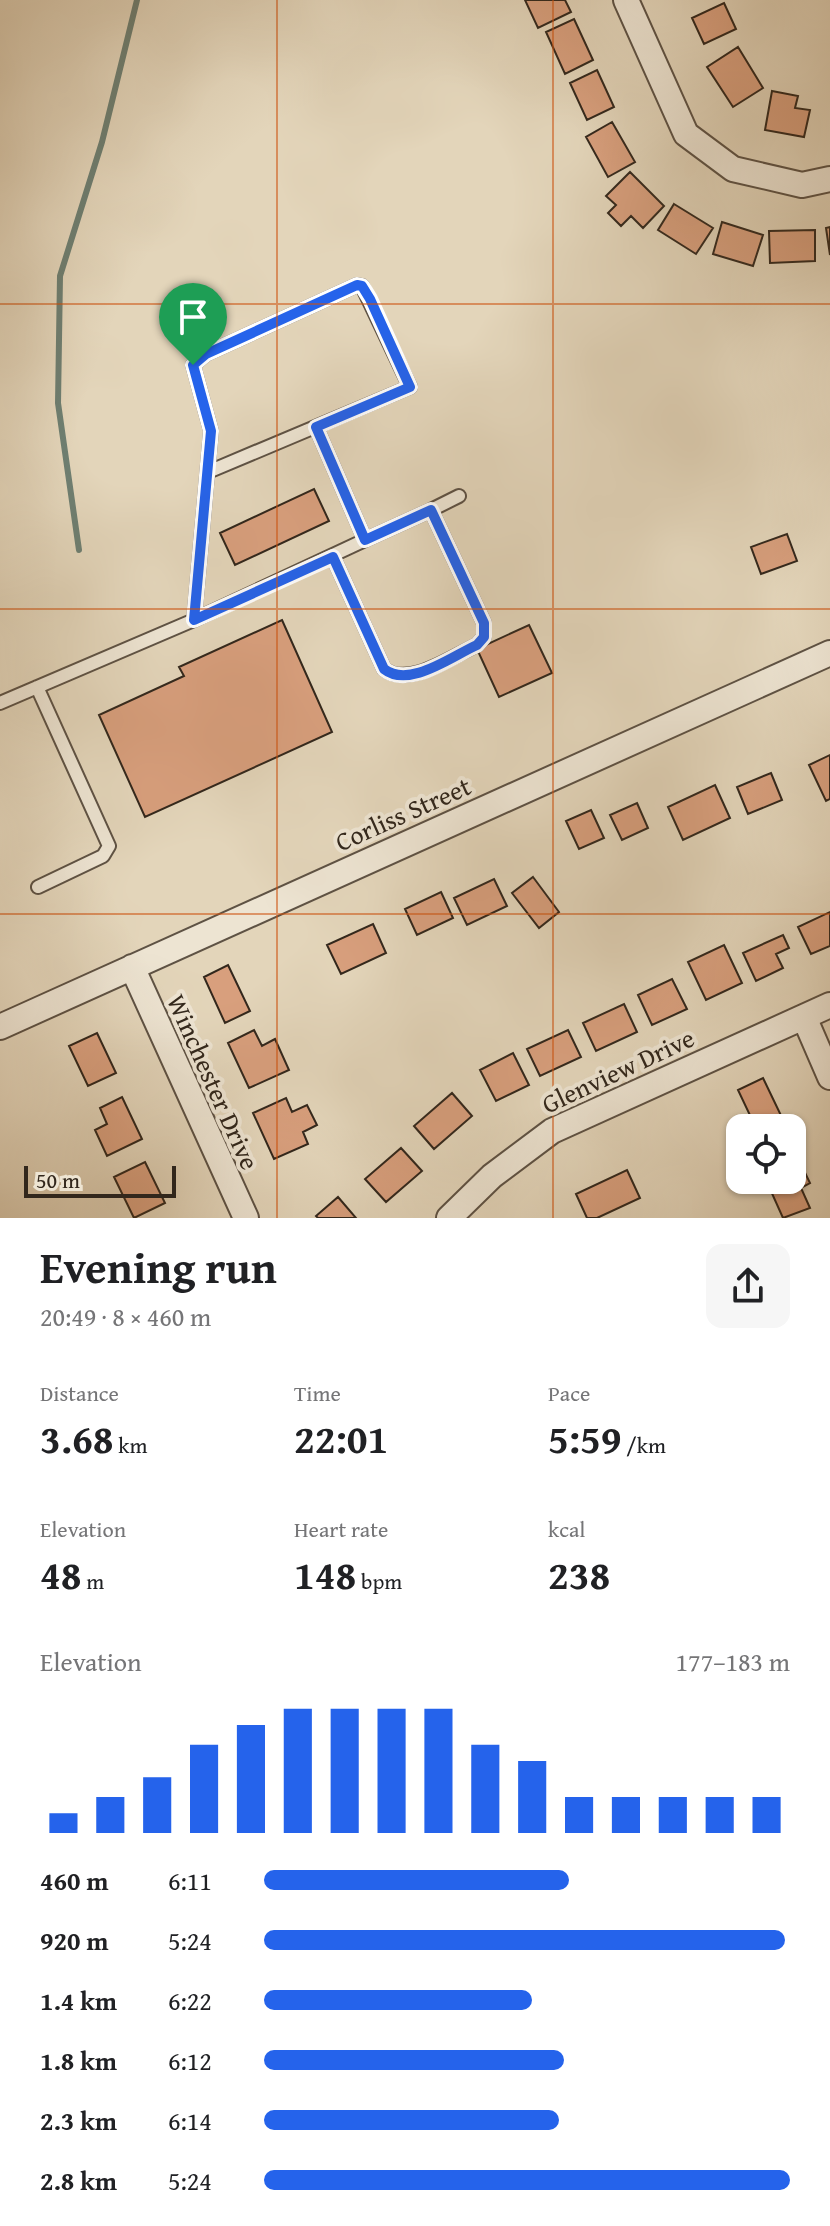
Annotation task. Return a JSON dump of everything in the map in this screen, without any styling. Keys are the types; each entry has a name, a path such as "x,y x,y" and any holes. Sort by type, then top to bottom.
{"street":[{"path":"626,0 686,134 733,169 802,185 830,179"},
{"name":"Corliss Street","path":"0,1027 830,653"},
{"name":"Winchester Drive","path":"132,967 246,1218"},
{"name":"Glenview Drive","path":"449,1218 492,1176 552,1131 830,1005"},
{"path":"804,1017 830,1077"}],"lane":[{"path":"194,620 211,431 193,365 206,354 357,285 362,286 410,387 208,472"},
{"path":"316,427 365,540"},
{"path":"0,703 194,620 459,496"},
{"path":"333,557 384,669 393,676 407,677 477,645 484,637 484,623 431,510"},
{"path":"37,687 109,846 103,856 38,887"}],"building":[{"path":"525,0 565,0 571,12 538,28"},
{"path":"724,3 736,29 704,44 692,18"},
{"path":"574,19 593,60 565,74 546,32"},
{"path":"738,47 763,88 733,107 707,67"},
{"path":"597,70 614,107 587,120 570,83"},
{"path":"772,91 798,96 795,108 810,110 804,137 765,130"},
{"path":"612,122 635,162 608,177 586,137"},
{"path":"630,172 664,206 643,228 631,216 621,226 608,213 616,205 606,196"},
{"path":"674,204 713,228 696,254 658,230"},
{"path":"722,222 763,235 753,266 713,254"},
{"path":"830,227 830,255 826,228"},
{"path":"815,230 815,261 770,263 769,231"},
{"path":"314,489 329,521 235,565 220,533"},
{"path":"787,534 797,561 761,574 751,547"},
{"path":"282,620 332,732 145,817 99,715 184,676 179,667"},
{"path":"529,625 552,673 499,697 477,649"},
{"path":"830,755 830,799 826,801 809,765"},
{"path":"771,773 782,800 748,814 737,787"},
{"path":"715,785 730,818 683,840 668,807"},
{"path":"637,803 648,828 622,840 610,815"},
{"path":"591,810 604,838 579,849 566,821"},
{"path":"533,877 559,912 539,928 512,893"},
{"path":"494,879 507,906 467,925 454,898"},
{"path":"441,892 453,918 417,935 405,909"},
{"path":"830,912 830,946 811,954 798,927"},
{"path":"373,924 386,953 341,974 327,945"},
{"path":"783,935 789,948 776,954 783,968 756,981 743,953"},
{"path":"724,945 742,983 706,1000 688,962"},
{"path":"228,965 250,1011 225,1023 204,977"},
{"path":"672,979 687,1009 652,1025 638,995"},
{"path":"624,1004 637,1032 596,1051 583,1023"},
{"path":"254,1030 262,1046 275,1039 289,1070 249,1088 228,1043"},
{"path":"568,1030 581,1057 540,1076 527,1049"},
{"path":"97,1033 116,1073 88,1086 69,1046"},
{"path":"513,1053 529,1085 496,1101 480,1070"},
{"path":"763,1078 780,1114 749,1114 738,1090"},
{"path":"452,1093 472,1116 434,1149 414,1126"},
{"path":"122,1097 142,1139 107,1156 95,1130 107,1124 100,1108"},
{"path":"286,1098 292,1112 307,1105 317,1125 303,1132 308,1144 274,1159 253,1113"},
{"path":"401,1148 422,1171 386,1202 365,1179"},
{"path":"145,1162 165,1203 134,1218 114,1177"},
{"path":"627,1170 640,1198 597,1218 587,1218 576,1194"},
{"path":"772,1194 804,1194 810,1208 783,1218"},
{"path":"338,1197 356,1218 316,1216"}],"waterway":[{"path":"79,550 58,403 60,276 102,142 137,0"}],"route":[{"path":"357,285 362,286 410,387 316,427 365,540 431,510 484,623 484,637 477,645 407,677 393,676 384,669 333,557 194,620 211,431 204,394 193,365 206,354 357,285"}]}
